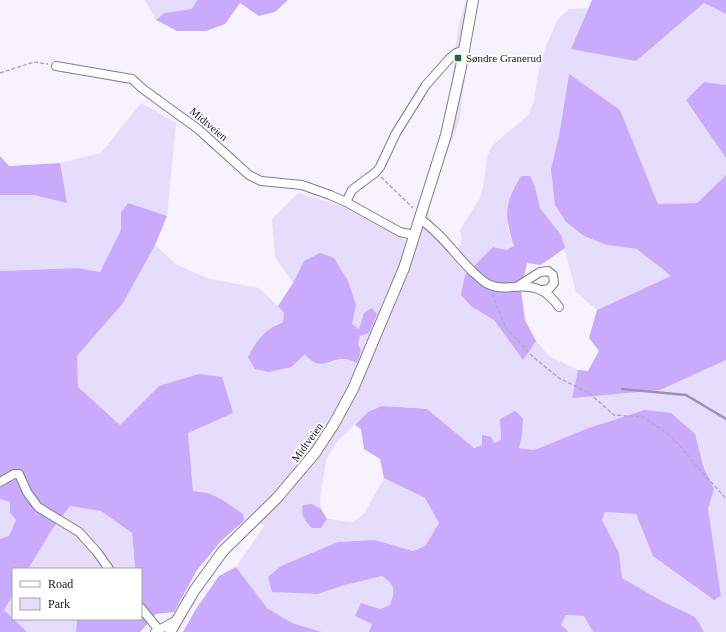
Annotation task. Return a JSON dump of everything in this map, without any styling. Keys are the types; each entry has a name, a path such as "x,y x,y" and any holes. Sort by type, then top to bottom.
{"main road":[{"name":"Midtveien","path":"173,628 194,591 223,551 277,498 298,475 334,424 347,402 404,268 421,217 446,135 464,52 473,0"}],"lane":[{"path":"346,202 352,190 376,172 396,133 426,85 449,59 456,53 462,51 464,52"},
{"name":"Midtveien","path":"56,66 132,79 143,89 198,129 249,175 261,181 302,185 346,202 400,232 414,236"},
{"path":"421,217 470,269 488,284 502,288 518,286 536,287 552,297 559,307"},
{"path":"518,286 540,272 548,271 553,275 554,283 549,289 543,290"},
{"path":"0,482 14,474 19,474 27,492 38,507 79,532 97,552 108,568"},
{"path":"142,609 157,631 173,622 173,628"}],"path":[{"path":"0,73 34,62 56,66"},
{"path":"376,172 421,217"},
{"path":"488,284 506,328 533,357 559,378 589,393 614,415 643,417 671,436 726,499"}],"green space":[{"path":"145,0 197,0 192,9 164,13 156,20"},
{"path":"466,0 478,0 468,50 460,117 454,136 440,168 428,211 430,218 439,231 453,246 459,247 462,240 460,230 480,198 484,182 487,157 492,146 528,115 534,102 537,79 545,48 558,19 569,9 589,8 571,49 677,25 704,3 726,14 726,85 704,82 686,100 726,158 726,175 697,203 658,204 620,110 569,75 559,136 551,169 607,245 637,249 671,276 597,310 576,292 561,235 540,208 535,187 507,225 514,246 506,250 472,307 494,320 523,360 536,341 549,356 578,370 572,398 726,360 726,632 704,632 695,617 662,601 622,578 619,553 602,520 605,512 636,514 653,556 721,596 708,509 714,489 706,471 695,434 586,429 533,450 519,448 522,435 500,419 501,440 493,443 482,435 482,445 474,448 427,409 368,412 337,441 326,460 320,499 321,509 312,504 312,528 321,528 327,519 353,522 364,514 384,478 425,498 439,522 425,546 413,551 375,540 273,592 317,594 345,585 382,576 390,583 393,589 393,596 390,605 380,609 361,603 355,616 372,624 369,632 322,632 292,623 267,608 236,567 265,525 244,521 243,514 208,493 193,491 188,433 159,386 120,425 78,387 77,356 123,303 155,245 177,265 210,279 259,288 284,313 283,322 273,325 319,365 346,359 361,351 358,344 364,313 359,329 352,324 356,305 304,261 293,283 275,257 272,219 298,193 341,206 407,241 417,216 449,108 458,28"},
{"path":"141,103 176,123 167,216 127,204 121,212 121,230 101,272 78,268 0,271 0,195 34,195 67,203 60,163 101,153"},
{"path":"0,499 10,502 10,513 16,520 9,536 0,539"},
{"path":"69,506 101,511 132,533 135,567 29,568 53,528"},
{"path":"12,597 12,618 4,610"},
{"path":"566,615 584,616 593,632 569,632 561,625"},
{"path":"14,620 77,620 76,632 27,632"}],"shaded area":[{"path":"197,0 288,0 275,12 259,16 240,3 225,24 206,31 177,31 156,20 164,13 192,9"},
{"path":"592,0 726,0 726,14 704,3 636,61 571,49"},
{"path":"569,74 620,110 658,204 697,203 726,175 726,360 660,390 572,398 578,370 588,371 599,351 589,338 597,310 671,276 637,249 607,245 584,236 566,222 555,205 551,169 559,136"},
{"path":"704,82 726,85 726,158 686,100"},
{"path":"0,156 9,166 60,163 67,203 34,195 0,195"},
{"path":"521,176 530,176 535,187 540,208 561,235 565,248 541,265 527,263 521,291 525,320 536,341 523,360 494,320 472,307 461,295 465,275 493,247 506,250 514,246 508,226 507,210 511,195"},
{"path":"128,203 167,216 155,245 123,303 77,356 78,387 120,425 159,386 199,374 222,377 233,413 188,433 193,491 208,493 221,499 243,514 244,521 222,540 197,570 174,612 156,614 140,632 76,632 77,620 142,620 142,568 134,568 132,533 101,511 70,506 53,528 29,568 12,568 12,597 4,610 12,618 12,620 14,620 27,632 0,632 0,539 9,536 16,520 10,513 10,502 0,499 0,271 78,268 100,272 121,230 121,212"},
{"path":"320,253 334,258 348,281 356,305 352,324 359,329 364,313 372,308 377,314 369,333 360,336 358,344 361,351 357,363 345,359 320,364 310,360 305,354 291,367 269,372 255,369 248,357 251,351 258,340 266,332 283,322 284,313 278,306 293,283 304,261"},
{"path":"382,406 427,409 474,448 482,445 482,435 491,437 494,443 501,440 500,419 515,411 523,418 522,435 519,448 534,450 586,429 645,410 671,413 695,434 704,468 714,489 708,509 721,596 714,600 653,556 636,514 605,512 602,520 619,553 622,578 662,601 695,617 704,632 593,632 584,616 566,615 561,625 569,632 369,632 372,624 355,616 361,603 380,609 390,605 393,596 393,589 390,583 382,576 345,585 317,594 272,592 268,577 281,566 338,542 375,540 413,551 425,546 439,523 425,498 384,478 380,459 364,449 361,429 355,425 368,412"},
{"path":"312,504 321,509 327,519 321,528 312,528 305,520 303,515 303,505"},
{"path":"236,567 267,608 292,623 322,632 183,632 196,609 219,576"}],"waterway":[{"path":"622,389 686,395 726,419"}],"place":[{"name":"Søndre Granerud","path":"458,58"}]}
